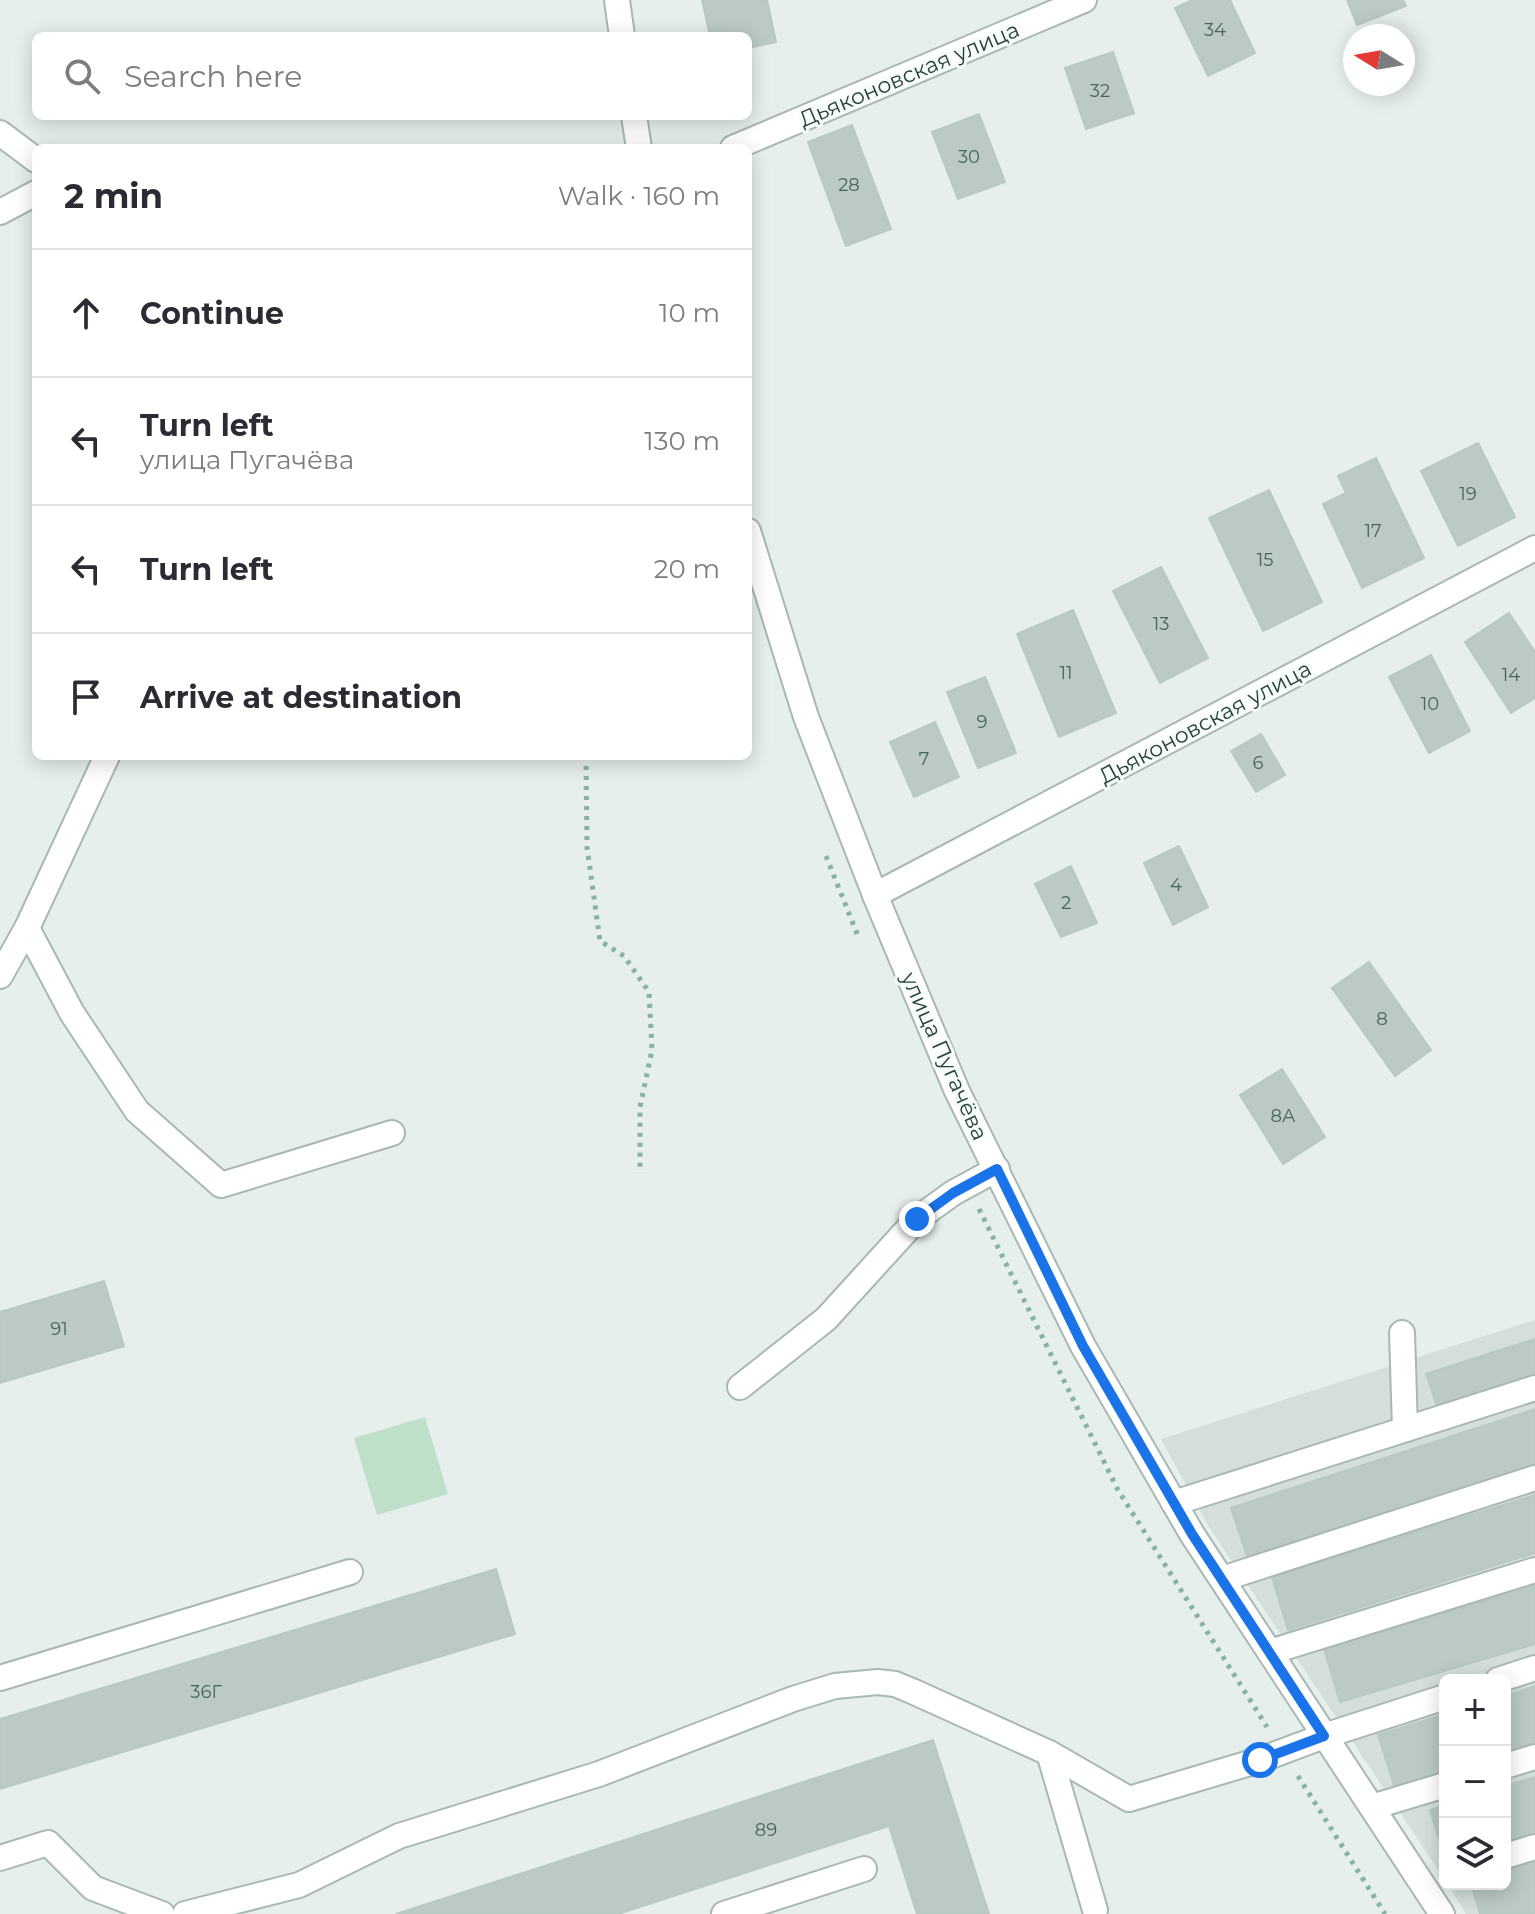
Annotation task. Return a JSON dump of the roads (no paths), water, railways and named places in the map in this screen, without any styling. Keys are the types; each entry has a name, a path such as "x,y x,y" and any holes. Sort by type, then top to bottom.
{"street":[{"path":"617,0 621,32"},
{"name":"Дьяконовская улица","path":"742,144 1084,0"},
{"path":"635,120 638,144"},
{"path":"0,133 32,157"},
{"path":"0,212 32,195"},
{"name":"улица Пугачёва","path":"752,544 806,717 875,895 957,1091 1083,1346 1222,1579 1442,1914"},
{"name":"Дьяконовская улица","path":"875,895 1535,548"},
{"path":"0,976 27,928 105,760"},
{"path":"27,928 72,1013 137,1111 221,1185 392,1133"},
{"path":"740,1387 826,1319 917,1219 953,1193 997,1169"},
{"path":"1402,1333 1405,1429"},
{"path":"1174,1503 1535,1388"},
{"path":"1222,1579 1535,1478"},
{"path":"1270,1652 1535,1570"},
{"path":"0,1678 350,1572"},
{"path":"1511,1676 1535,1668"},
{"path":"185,1914 299,1885 399,1836 599,1774 793,1699 835,1686 878,1682 895,1684 1049,1753 1129,1799 1260,1760 1439,1699"},
{"path":"1049,1753 1095,1910"},
{"path":"1511,1764 1535,1757"},
{"path":"1372,1807 1439,1787"},
{"path":"0,1858 48,1843 93,1888 162,1914"},
{"path":"1511,1854 1535,1847"},
{"path":"724,1914 864,1869"},
{"path":"1421,1882 1439,1877"}]}
